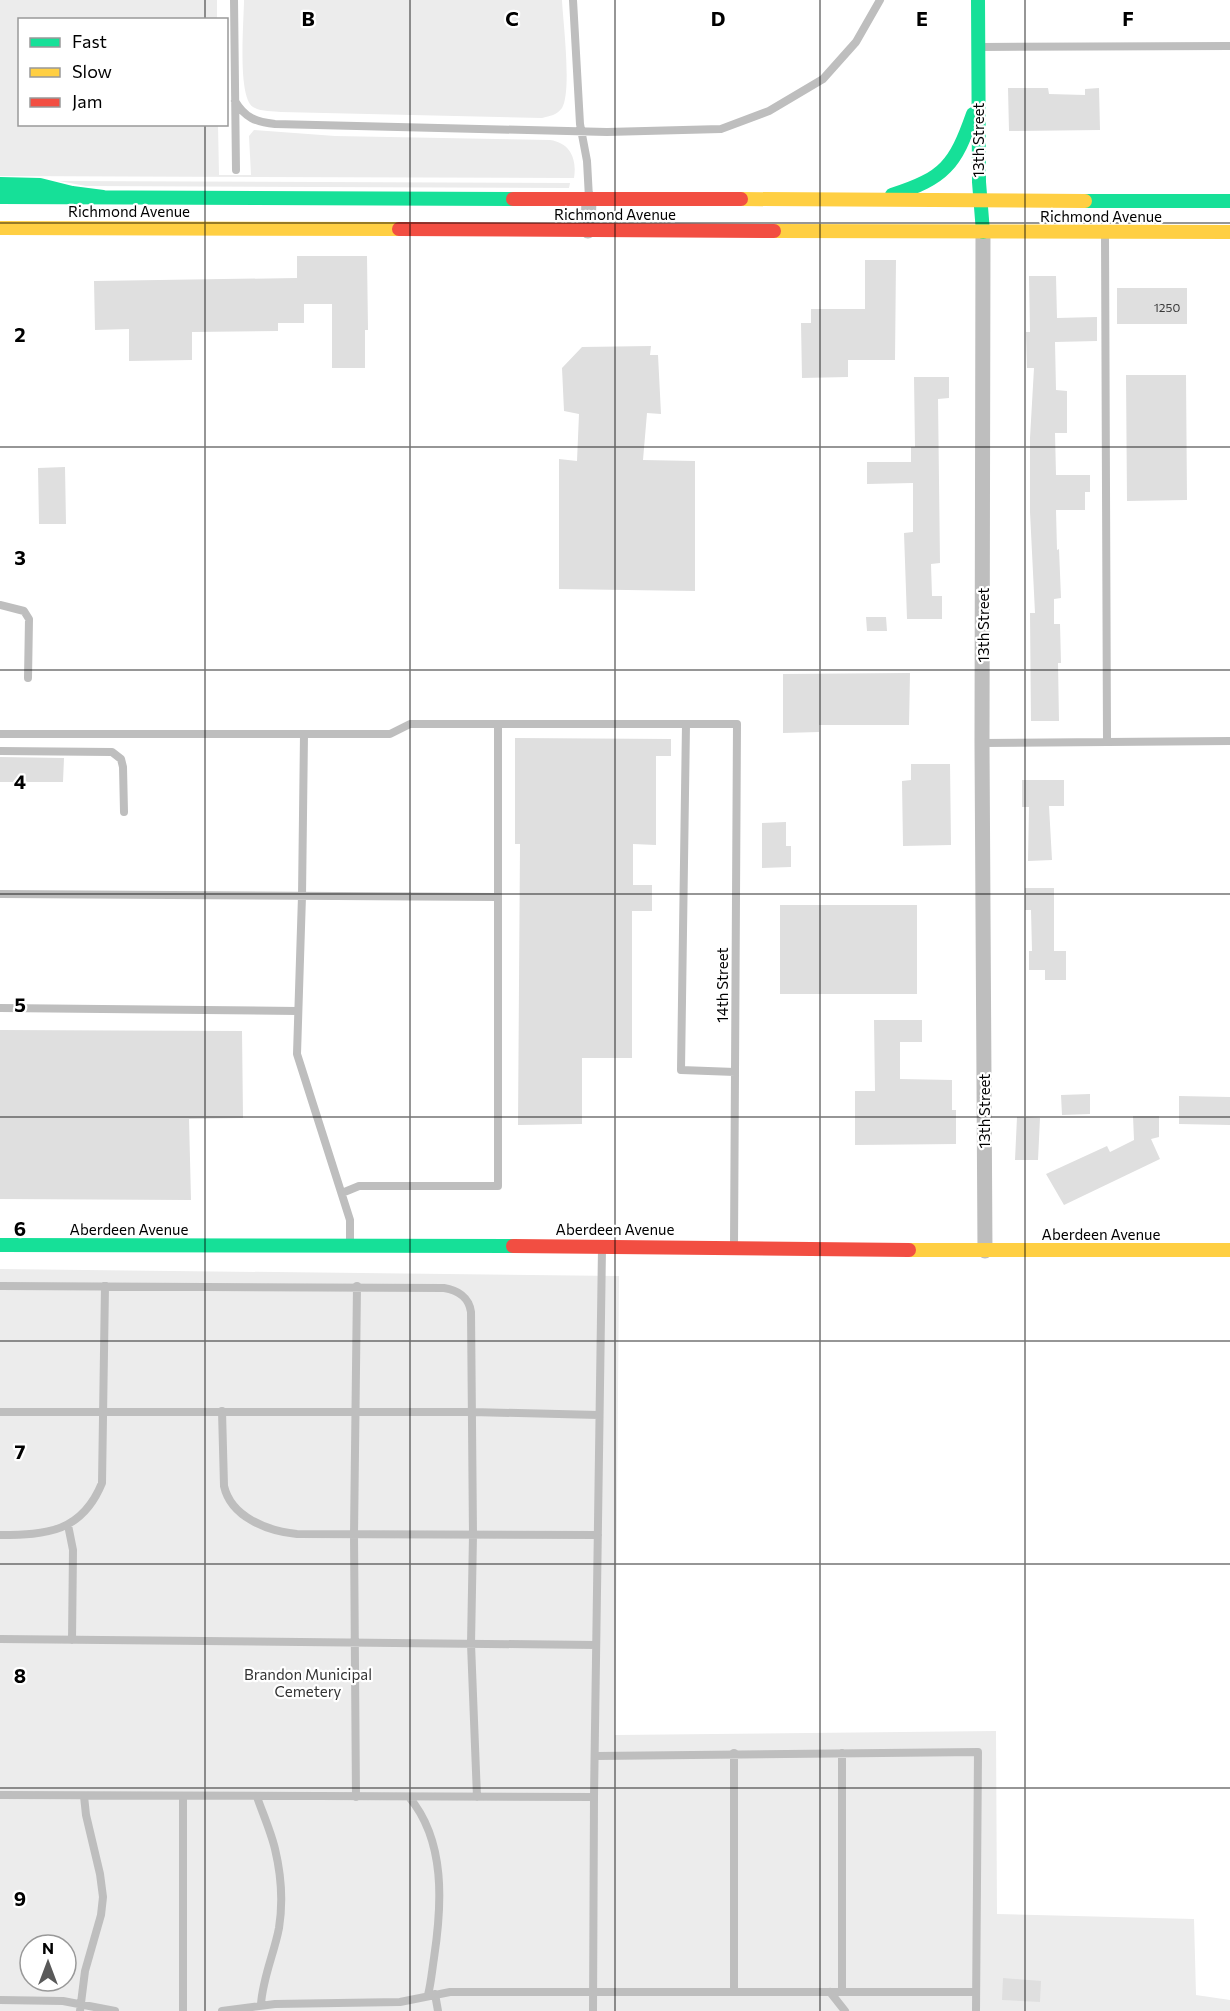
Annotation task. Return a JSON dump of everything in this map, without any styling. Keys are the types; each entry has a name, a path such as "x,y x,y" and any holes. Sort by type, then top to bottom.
{"main road":[{"name":"13th Street","path":"978,0 980,201 983,232"},
{"path":"872,201 915,188 944,170 960,149 978,102"},
{"path":"0,184 40,185 72,193 104,197"},
{"name":"Richmond Avenue","path":"0,197 1230,201"},
{"name":"Richmond Avenue","path":"0,228 1230,232"},
{"name":"Aberdeen Avenue","path":"0,1245 602,1245 985,1251 1230,1250"}],"street":[{"path":"588,231 589,198"},
{"name":"13th Street","path":"983,232 982,743 985,1251"}],"lane":[{"path":"234,0 236,170"},
{"path":"573,0 581,131 587,161 589,198"},
{"path":"235,101 243,113 258,122 275,124 581,131 721,129 769,111 823,79 856,42 880,0"},
{"path":"978,47 1230,46"},
{"path":"1105,232 1107,742"},
{"path":"0,605 24,611 29,619 28,678"},
{"path":"0,734 390,734 410,724 686,724 681,1070 735,1072"},
{"path":"342,1193 359,1186 498,1186 498,724"},
{"name":"14th Street","path":"686,724 737,724 734,1247"},
{"path":"303,734 302,896 297,1054 350,1220 350,1246"},
{"path":"982,743 1230,741"},
{"path":"0,752 112,752 121,759 123,767 124,812"},
{"path":"0,894 498,897"},
{"path":"0,1008 298,1011"},
{"path":"593,2011 602,1245"},
{"path":"0,1286 444,1287 464,1297 471,1307 473,1535 471,1644 477,1797"},
{"path":"0,1535 39,1534 68,1525 92,1504 102,1483 105,1411 105,1286"},
{"path":"356,1797 354,1535 357,1286"},
{"path":"222,1411 226,1496 232,1505 255,1522 283,1533 598,1535"},
{"path":"0,1412 472,1412 599,1415"},
{"path":"68,1525 72,1550 72,1640"},
{"path":"0,1639 596,1645"},
{"path":"596,1756 978,1752 976,2011"},
{"path":"842,1753 842,1992"},
{"path":"734,1754 734,1992"},
{"path":"0,1795 594,1797"},
{"path":"80,2007 85,1971 101,1915 103,1898 84,1796"},
{"path":"183,1797 183,2011"},
{"path":"258,1797 275,1847 280,1876 281,1908 279,1927 265,1975 261,2004"},
{"path":"409,1797 427,1827 436,1856 439,1876 437,1935 431,1994 438,2011"},
{"path":"222,2011 261,2004 394,2003 450,1992 976,1992"},
{"path":"830,1992 845,2011"},
{"path":"0,2000 45,2000 115,2011"}],"green space":[{"path":"0,0 217,0 217,18 18,18 18,126 218,126 219,175 251,175 249,136 254,130 335,136 550,140 568,149 575,171 574,178 0,176"},
{"path":"244,0 562,0 567,72 565,99 558,112 542,118 260,110 253,107 248,100 245,89 242,57"},
{"path":"59,181 570,183 569,188 86,186"},
{"name":"Brandon Municipal Cemetery","path":"0,1269 619,1276 615,1735 996,1731 997,1914 1194,1919 1196,1995 1230,2000 1230,2011 0,2011"}],"building":[{"path":"1008,88 1048,88 1049,94 1085,95 1085,89 1099,88 1100,130 1009,131"},
{"path":"297,256 367,256 368,330 365,330 365,368 332,368 332,304 304,304 304,323 278,323 278,331 192,332 192,360 129,361 129,329 95,330 94,281 297,278"},
{"path":"865,260 896,260 895,360 848,360 848,377 802,378 801,323 811,323 811,309 865,309"},
{"path":"1029,276 1056,276 1057,318 1097,317 1097,341 1055,342 1056,390 1067,391 1067,433 1055,433 1056,475 1090,475 1090,492 1085,492 1085,510 1056,510 1061,598 1054,599 1054,624 1060,624 1059,721 1031,721 1030,613 1035,613 1030,512 1030,438 1034,368 1027,368 1026,332 1030,332"},
{"path":"1117,288 1187,288 1187,324 1117,324"},
{"path":"651,346 650,355 658,355 661,414 647,413 643,460 695,461 695,591 559,589 559,459 577,461 579,414 564,411 562,368 582,347"},
{"path":"1126,375 1186,375 1187,500 1127,501"},
{"path":"914,377 949,377 949,398 938,399 940,563 931,564 932,596 942,596 942,619 907,619 904,533 913,532 913,483 867,484 867,462 911,462 911,447 915,447"},
{"path":"65,467 66,524 39,524 38,468"},
{"path":"866,617 886,617 887,631 867,631"},
{"path":"910,673 909,725 819,725 819,732 783,733 783,674"},
{"path":"515,738 671,739 671,756 656,756 656,845 633,844 633,885 652,885 652,911 632,911 632,1058 582,1058 582,1124 518,1125 520,844 515,844"},
{"path":"0,757 64,758 63,782 0,782"},
{"path":"911,764 950,764 951,845 903,846 902,781 911,780"},
{"path":"1022,780 1064,780 1064,806 1049,806 1052,860 1028,861 1029,807 1022,807"},
{"path":"786,822 786,846 791,846 791,867 762,868 762,823"},
{"path":"1025,888 1054,888 1054,951 1066,951 1066,980 1045,980 1045,970 1029,970 1029,951 1032,951 1031,910 1025,910"},
{"path":"780,905 917,905 917,994 780,994"},
{"path":"874,1020 922,1020 922,1042 900,1042 900,1079 952,1080 952,1110 956,1110 956,1144 855,1145 855,1091 875,1091"},
{"path":"0,1030 242,1031 243,1118 189,1119 191,1200 0,1199"},
{"path":"1090,1094 1090,1114 1062,1115 1061,1095"},
{"path":"1179,1096 1230,1097 1230,1125 1179,1124"},
{"path":"1133,1116 1159,1116 1159,1137 1151,1139 1160,1159 1064,1205 1046,1174 1107,1146 1110,1152 1134,1140"},
{"path":"1017,1117 1040,1118 1038,1160 1015,1160"},
{"path":"1003,1978 1041,1981 1040,2002 1002,2000"}],"traffic: fast":[{"path":"978,0 979,182 983,232"},
{"path":"892,195 924,182 946,167 960,146 973,114"},
{"path":"0,184 40,185 72,193 103,197"},
{"path":"0,197 513,199"},
{"path":"1085,201 1230,201"},
{"path":"0,1245 513,1246"}],"traffic: slow":[{"path":"741,199 1085,201"},
{"path":"0,228 399,229"},
{"path":"774,231 1230,232"},
{"path":"909,1250 1230,1250"}],"traffic: jam":[{"path":"513,199 741,199"},
{"path":"399,229 774,231"},
{"path":"513,1246 909,1250"}]}
